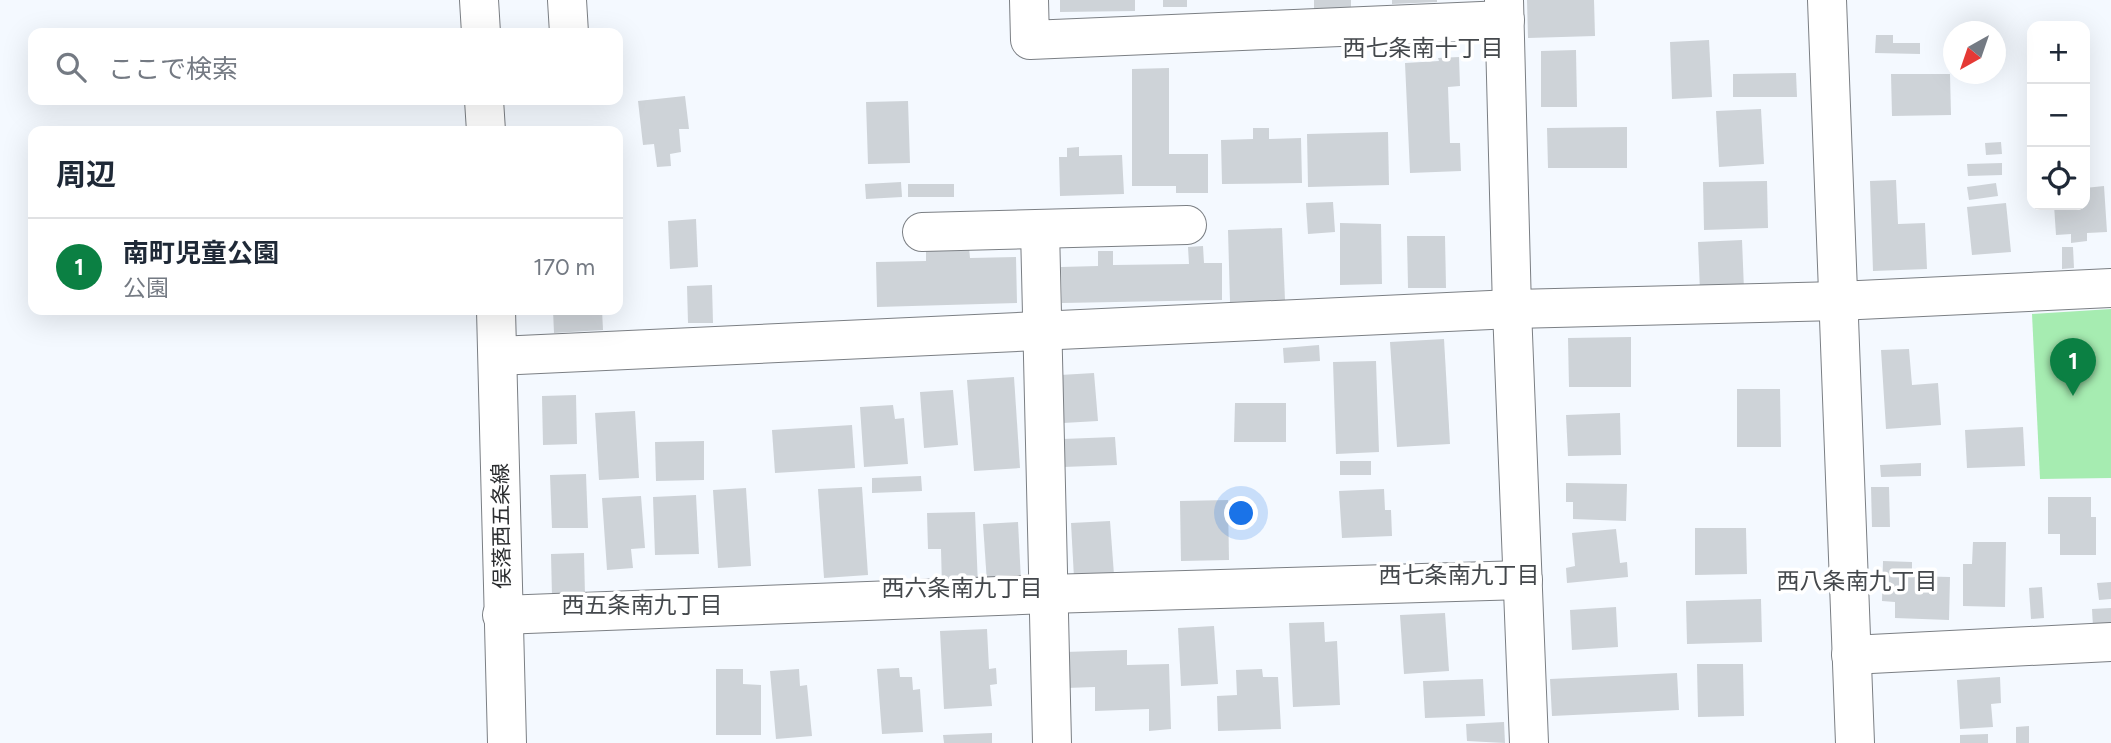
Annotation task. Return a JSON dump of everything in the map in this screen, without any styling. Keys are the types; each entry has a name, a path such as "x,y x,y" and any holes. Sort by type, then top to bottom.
{"street":[{"path":"479,0 481,28"},
{"path":"567,0 569,28"},
{"path":"1029,0 1030,40 1505,10 1512,309 1529,743"},
{"path":"1827,0 1855,743"},
{"path":"484,105 486,126"},
{"path":"922,232 1187,225"},
{"path":"1040,229 1052,743"},
{"path":"498,356 1512,309 1838,301 2111,288"},
{"name":"俣落西五条線","path":"496,315 507,743"},
{"path":"502,615 1048,594 1523,580"},
{"path":"1851,655 2111,642"}],"green space":[{"path":"2111,309 2111,478 2040,479 2032,314"}],"building":[{"path":"1060,0 1135,0 1135,11 1060,12"},
{"path":"1163,0 1187,0 1187,7 1163,7"},
{"path":"1314,0 1351,0 1351,11 1314,12"},
{"path":"1392,0 1437,0 1437,2 1392,4"},
{"path":"1527,0 1594,0 1595,36 1528,38"},
{"path":"1876,35 1893,35 1893,43 1920,43 1920,54 1875,53"},
{"path":"1709,40 1712,97 1672,99 1670,42"},
{"path":"1576,50 1577,107 1541,107 1541,51"},
{"path":"1459,57 1460,86 1448,87 1450,143 1460,143 1461,171 1410,173 1405,63"},
{"path":"1169,68 1169,154 1208,154 1208,193 1176,193 1176,186 1132,186 1132,69"},
{"path":"1796,73 1797,97 1733,97 1733,74"},
{"path":"1891,74 1943,74 1943,84 1950,84 1951,115 1892,116"},
{"path":"685,96 689,129 679,129 681,152 670,154 671,166 657,167 654,144 643,145 638,101"},
{"path":"908,101 910,163 868,164 866,102"},
{"path":"1761,109 1764,164 1719,167 1716,111"},
{"path":"1627,127 1627,168 1548,168 1547,128"},
{"path":"1253,128 1269,128 1269,139 1301,138 1302,183 1222,184 1221,140 1253,139"},
{"path":"1388,132 1389,185 1308,187 1307,134"},
{"path":"2001,142 2002,154 1986,155 1985,143"},
{"path":"1079,147 1079,156 1122,155 1124,194 1060,196 1059,157 1067,157 1067,148"},
{"path":"2002,163 2002,175 1968,176 1967,164"},
{"path":"1896,180 1898,224 1925,223 1927,269 1873,271 1870,181"},
{"path":"1767,181 1768,228 1704,230 1703,182"},
{"path":"901,182 902,197 866,199 865,184"},
{"path":"1996,183 1998,196 1969,200 1967,187"},
{"path":"908,184 954,184 954,197 908,197"},
{"path":"2104,186 2107,232 2087,233 2087,241 2071,243 2071,234 2056,235 2054,210 2090,210 2090,187"},
{"path":"1333,202 1335,232 1308,234 1306,203"},
{"path":"2006,203 2011,252 1972,255 1967,207"},
{"path":"696,219 698,267 670,269 668,221"},
{"path":"1340,223 1381,224 1382,284 1340,285"},
{"path":"1282,228 1285,300 1230,302 1228,230"},
{"path":"1407,236 1445,236 1446,288 1408,288"},
{"path":"1742,240 1744,290 1700,292 1698,242"},
{"path":"1203,246 1204,263 1222,263 1222,300 1062,303 1061,267 1098,266 1098,251 1113,251 1113,265 1189,264 1188,247"},
{"path":"2062,247 2073,247 2074,268 2062,269"},
{"path":"969,248 970,258 1016,257 1017,303 877,307 876,262 926,261 926,249"},
{"path":"712,285 713,323 688,323 687,286"},
{"path":"553,315 602,315 603,330 554,333"},
{"path":"1631,337 1631,387 1569,387 1568,338"},
{"path":"1444,339 1450,444 1397,447 1390,342"},
{"path":"1319,345 1320,361 1284,363 1283,348"},
{"path":"1909,349 1912,385 1938,383 1941,425 1886,429 1881,350"},
{"path":"1376,361 1379,452 1336,454 1333,362"},
{"path":"1094,373 1098,421 1063,423 1060,375"},
{"path":"1014,377 1020,468 974,471 967,380"},
{"path":"1737,389 1780,389 1781,447 1737,447"},
{"path":"953,390 958,445 924,448 920,392"},
{"path":"576,395 577,444 543,445 542,396"},
{"path":"1235,403 1286,403 1286,442 1234,442"},
{"path":"893,405 895,419 904,418 908,464 864,467 860,407"},
{"path":"635,411 639,478 599,480 595,413"},
{"path":"1620,413 1621,455 1568,456 1566,415"},
{"path":"852,425 855,468 775,473 772,430"},
{"path":"2023,427 2025,466 1967,468 1965,430"},
{"path":"1115,437 1117,465 1063,467 1062,439"},
{"path":"704,441 704,480 656,481 655,442"},
{"path":"1340,461 1371,461 1371,475 1340,475"},
{"path":"1921,463 1921,476 1881,477 1880,465"},
{"path":"586,474 588,528 552,528 550,475"},
{"path":"921,476 922,491 872,493 872,478"},
{"path":"1566,483 1627,484 1626,521 1573,519 1573,502 1566,502"},
{"path":"862,487 868,575 824,578 818,489"},
{"path":"1871,487 1889,487 1890,527 1872,527"},
{"path":"746,488 751,566 718,568 713,490"},
{"path":"1384,489 1385,510 1391,510 1392,536 1342,538 1339,491"},
{"path":"696,495 699,554 655,555 653,497"},
{"path":"641,496 645,548 631,549 633,568 607,570 602,498"},
{"path":"2048,497 2091,497 2091,517 2096,517 2096,555 2060,555 2060,534 2048,534"},
{"path":"1228,500 1229,560 1181,561 1180,501"},
{"path":"975,512 978,586 942,587 941,549 928,549 927,513"},
{"path":"1110,521 1114,575 1074,578 1071,523"},
{"path":"1018,522 1021,581 987,583 983,524"},
{"path":"1695,528 1746,528 1747,574 1695,575"},
{"path":"1616,529 1620,563 1627,562 1628,577 1567,583 1566,568 1575,566 1572,533"},
{"path":"1973,542 2006,542 2005,607 1963,606 1963,564 1972,564"},
{"path":"584,553 585,596 552,597 551,554"},
{"path":"1883,561 1912,562 1912,576 1950,577 1949,620 1895,618 1895,602 1882,601"},
{"path":"2111,582 2111,599 2099,600 2097,583"},
{"path":"2042,587 2044,618 2031,619 2029,588"},
{"path":"1761,599 1762,642 1687,644 1686,601"},
{"path":"1616,607 1618,647 1572,650 1570,610"},
{"path":"2111,608 2111,625 2093,627 2092,609"},
{"path":"1445,613 1449,671 1404,674 1400,615"},
{"path":"1324,622 1325,642 1337,641 1340,705 1293,707 1289,623"},
{"path":"1214,626 1218,684 1181,686 1178,628"},
{"path":"987,629 989,669 996,668 997,684 990,685 992,706 944,709 940,631"},
{"path":"1127,650 1127,665 1169,664 1171,729 1149,731 1149,709 1095,711 1095,687 1066,688 1065,652"},
{"path":"1697,664 1743,664 1744,716 1698,717"},
{"path":"899,668 900,677 912,677 913,690 920,689 923,732 882,734 877,669"},
{"path":"716,669 743,669 743,684 761,685 761,735 716,735"},
{"path":"799,669 800,686 807,685 812,736 776,739 770,671"},
{"path":"1262,669 1263,677 1278,677 1281,729 1218,731 1217,696 1237,695 1236,670"},
{"path":"1677,673 1679,710 1552,716 1550,679"},
{"path":"2000,677 2001,703 1991,704 1993,727 1960,729 1957,680"},
{"path":"1483,679 1485,716 1425,718 1423,681"},
{"path":"1504,722 1505,743 1467,741 1466,724"},
{"path":"2029,726 2029,743 2016,743 2016,727"},
{"path":"992,733 992,743 944,743 943,735"},
{"path":"1988,734 1988,743 1960,743 1960,735"}],"place":[{"name":"南町児童公園","path":"2073,396"}],"district":[{"name":"西七条南十丁目","path":"1423,48"},
{"name":"西七条南九丁目","path":"1459,575"},
{"name":"西八条南九丁目","path":"1857,581"},
{"name":"西六条南九丁目","path":"962,588"},
{"name":"西五条南九丁目","path":"642,605"}]}
